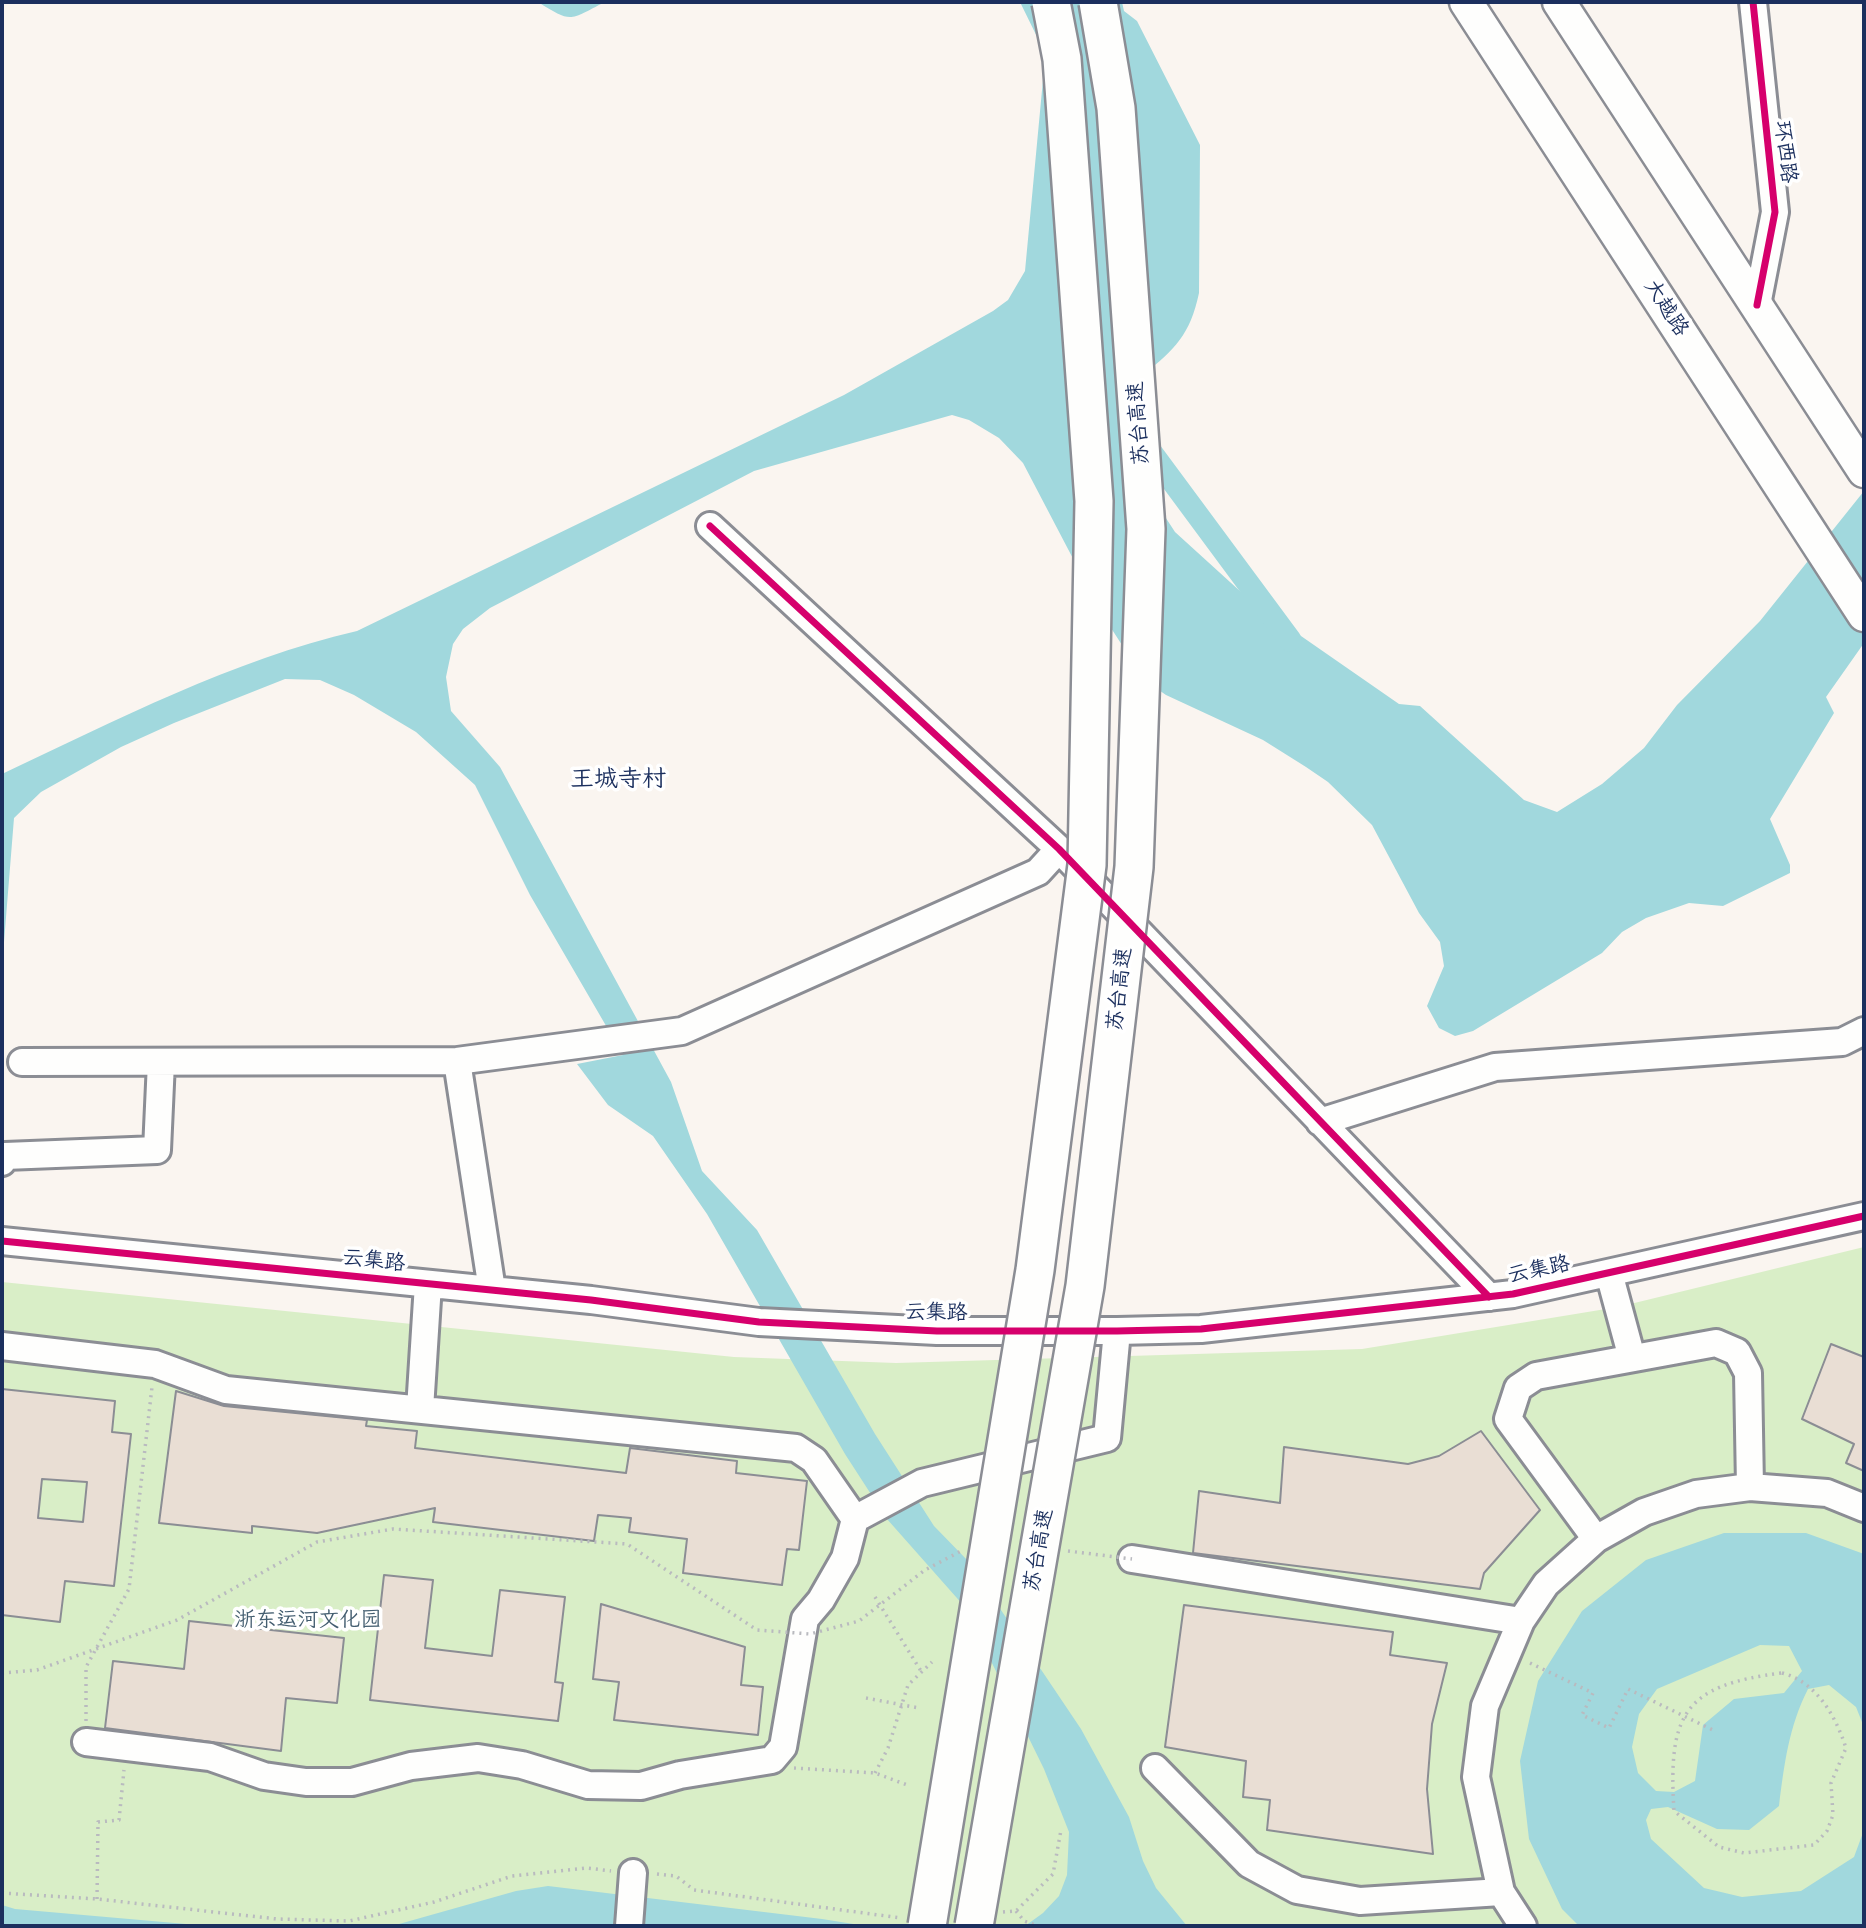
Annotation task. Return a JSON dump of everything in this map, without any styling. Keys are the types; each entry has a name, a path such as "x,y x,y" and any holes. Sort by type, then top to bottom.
{"highway":[{"path":"920,1922 1035,1270 1087,865 1094,501 1062,59 1051,2"},
{"name":"苏台高速","path":"982,1919 1085,1286 1134,867 1146,529 1116,108 1097,2"}],"main road":[{"name":"大越路","path":"1466,2 1864,615"},
{"path":"1559,2 1864,471"}],"street":[{"name":"环西路","path":"1753,2 1775,212 1757,305"},
{"path":"710,526 1059,849 1489,1297"},
{"path":"23,1062 457,1061 682,1031 1038,872 1059,849"},
{"path":"1320,1122 1495,1067 1842,1042 1864,1031"},
{"path":"457,1061 492,1290"},
{"path":"2,1162 5,1156 157,1150 161,1062"},
{"name":"云集路","path":"2,1241 492,1290 759,1322 937,1331 1117,1331 1201,1329 1489,1297 1864,1216"},
{"path":"1609,1273 1632,1358"},
{"path":"420,1409 428,1284"},
{"path":"86,1742 210,1757 264,1776 306,1782 352,1783 411,1766 478,1758 523,1765 588,1786 641,1786 680,1775 772,1760 783,1747 805,1619 821,1600 845,1558 855,1519 922,1483 1107,1438 1117,1331"},
{"path":"1596,1539 1508,1419 1518,1388 1536,1376 1716,1343 1737,1352 1748,1373 1750,1486"},
{"path":"2,1346 155,1364 226,1390 796,1448 814,1460 855,1519"},
{"path":"1523,1926 1501,1892 1476,1777 1485,1706 1521,1621 1546,1584 1596,1539 1644,1512 1696,1494 1750,1486 1827,1493 1864,1508"},
{"path":"1132,1559 1521,1621"},
{"path":"1155,1768 1249,1864 1297,1890 1360,1900 1501,1892"},
{"path":"629,1926 633,1873"}],"path":[{"path":"86,1742 86,1667 129,1589 155,1364"},
{"path":"2,1673 37,1670 177,1620 317,1542 393,1529 627,1544 757,1630 810,1634 859,1621 925,1570 972,1545"},
{"path":"1063,1551 1132,1559"},
{"path":"875,1597 920,1671"},
{"path":"875,1773 888,1748 900,1703 908,1685 932,1662"},
{"path":"1541,1668 1593,1693 1582,1715 1609,1728 1628,1689 1715,1731"},
{"path":"1782,1673 1794,1676 1826,1704 1839,1724 1846,1748 1831,1783 1833,1815 1828,1831 1814,1845 1744,1853 1720,1847 1674,1811 1674,1748 1682,1716 1693,1701 1720,1687 1749,1677 1782,1673"},
{"path":"866,1698 919,1708"},
{"path":"97,1899 98,1822 119,1821 126,1747"},
{"path":"792,1768 875,1773 910,1786"},
{"path":"982,1919 1016,1911 1053,1874 1061,1830"},
{"path":"2,1893 97,1899 276,1919 349,1921 433,1902 512,1876 587,1868 676,1876 694,1890 920,1922"},
{"path":"1016,1911 1024,1921 1038,1926"}],"green space":[{"name":"浙东运河文化园","path":"1864,1247 1864,1926 2,1926 2,1282 734,1357 896,1363 1362,1349 1618,1307"}],"water":[{"path":"538,2 605,2 571,17 558,14"},
{"path":"1020,2 1122,2 1124,11 1137,21 1200,145 1199,293 1191,320 1180,340 1143,375 1147,489 1175,532 1252,602 1399,704 1420,706 1524,800 1557,812 1602,784 1644,748 1677,705 1760,621 1864,491 1864,643 1826,697 1834,713 1770,819 1790,865 1790,873 1723,906 1689,903 1646,918 1622,932 1602,953 1473,1031 1455,1036 1439,1028 1427,1006 1444,966 1440,942 1419,913 1372,825 1328,782 1306,767 1263,740 1166,695 1140,673 1102,614 1023,463 999,438 969,420 952,415 754,471 490,608 463,629 453,644 446,677 451,711 500,767 671,1082 702,1171 757,1230 875,1434 934,1526 968,1561 1081,1729 1129,1817 1143,1861 1156,1888 1187,1926 1025,1926 1043,1913 1059,1896 1067,1875 1069,1832 1044,1769 964,1606 887,1519 845,1454 707,1214 653,1136 608,1105 577,1064 623,1055 530,895 475,785 416,732 354,695 320,680 285,679 121,747 41,792 14,818 2,967 2,774 220,675 311,643 357,631 844,395 1008,300 1025,271 1044,69 1043,49"},
{"path":"1724,1533 1806,1533 1864,1554 1864,1727 1856,1707 1829,1685 1808,1689 1792,1731 1779,1806 1749,1830 1717,1829 1668,1807 1651,1809 1646,1820 1651,1839 1704,1888 1742,1897 1801,1891 1854,1857 1864,1830 1864,1926 1579,1926 1562,1909 1529,1839 1520,1761 1538,1681 1582,1611 1646,1560","holes":["1760,1645 1789,1646 1802,1671 1784,1693 1734,1699 1703,1725 1695,1781 1674,1792 1656,1791 1638,1773 1632,1747 1639,1714 1657,1689"]},
{"path":"548,1886 866,1926 392,1926 516,1891"},
{"path":"2,1905 15,1909 209,1926 2,1926"}],"building":[{"path":"1831,1344 1864,1357 1864,1471 1846,1463 1854,1444 1802,1419"},
{"path":"2,1389 115,1401 112,1432 131,1434 114,1586 65,1581 60,1622 2,1615","holes":["42,1479 87,1482 83,1522 38,1518"]},
{"path":"176,1391 224,1406 367,1420 366,1426 417,1431 415,1448 626,1473 630,1448 737,1461 736,1473 807,1481 799,1550 787,1549 782,1585 683,1573 687,1539 629,1532 631,1518 598,1515 594,1541 433,1522 435,1508 317,1533 252,1526 252,1533 159,1523"},
{"path":"1481,1431 1540,1510 1484,1573 1480,1589 1193,1553 1199,1491 1280,1503 1284,1447 1408,1464 1439,1456"},
{"path":"384,1575 433,1580 425,1648 492,1656 500,1590 565,1597 555,1682 563,1683 558,1721 370,1700"},
{"path":"601,1604 745,1647 741,1685 763,1687 758,1735 614,1720 619,1682 593,1679"},
{"path":"1184,1605 1393,1632 1390,1655 1447,1663 1432,1724 1427,1789 1433,1854 1267,1830 1270,1800 1243,1797 1246,1761 1165,1747"},
{"path":"189,1621 344,1638 337,1703 286,1698 281,1751 105,1728 113,1661 184,1669"}],"waterway":[{"path":"1142,440 1290,640"}],"cycle path":[{"path":"1753,2 1775,212 1757,305"},
{"path":"710,526 1059,849 1489,1297"},
{"path":"2,1241 591,1300 759,1322 937,1331 1117,1331 1201,1329 1513,1294 1864,1216"}],"district":[{"name":"王城寺村","path":"618,780"}]}
